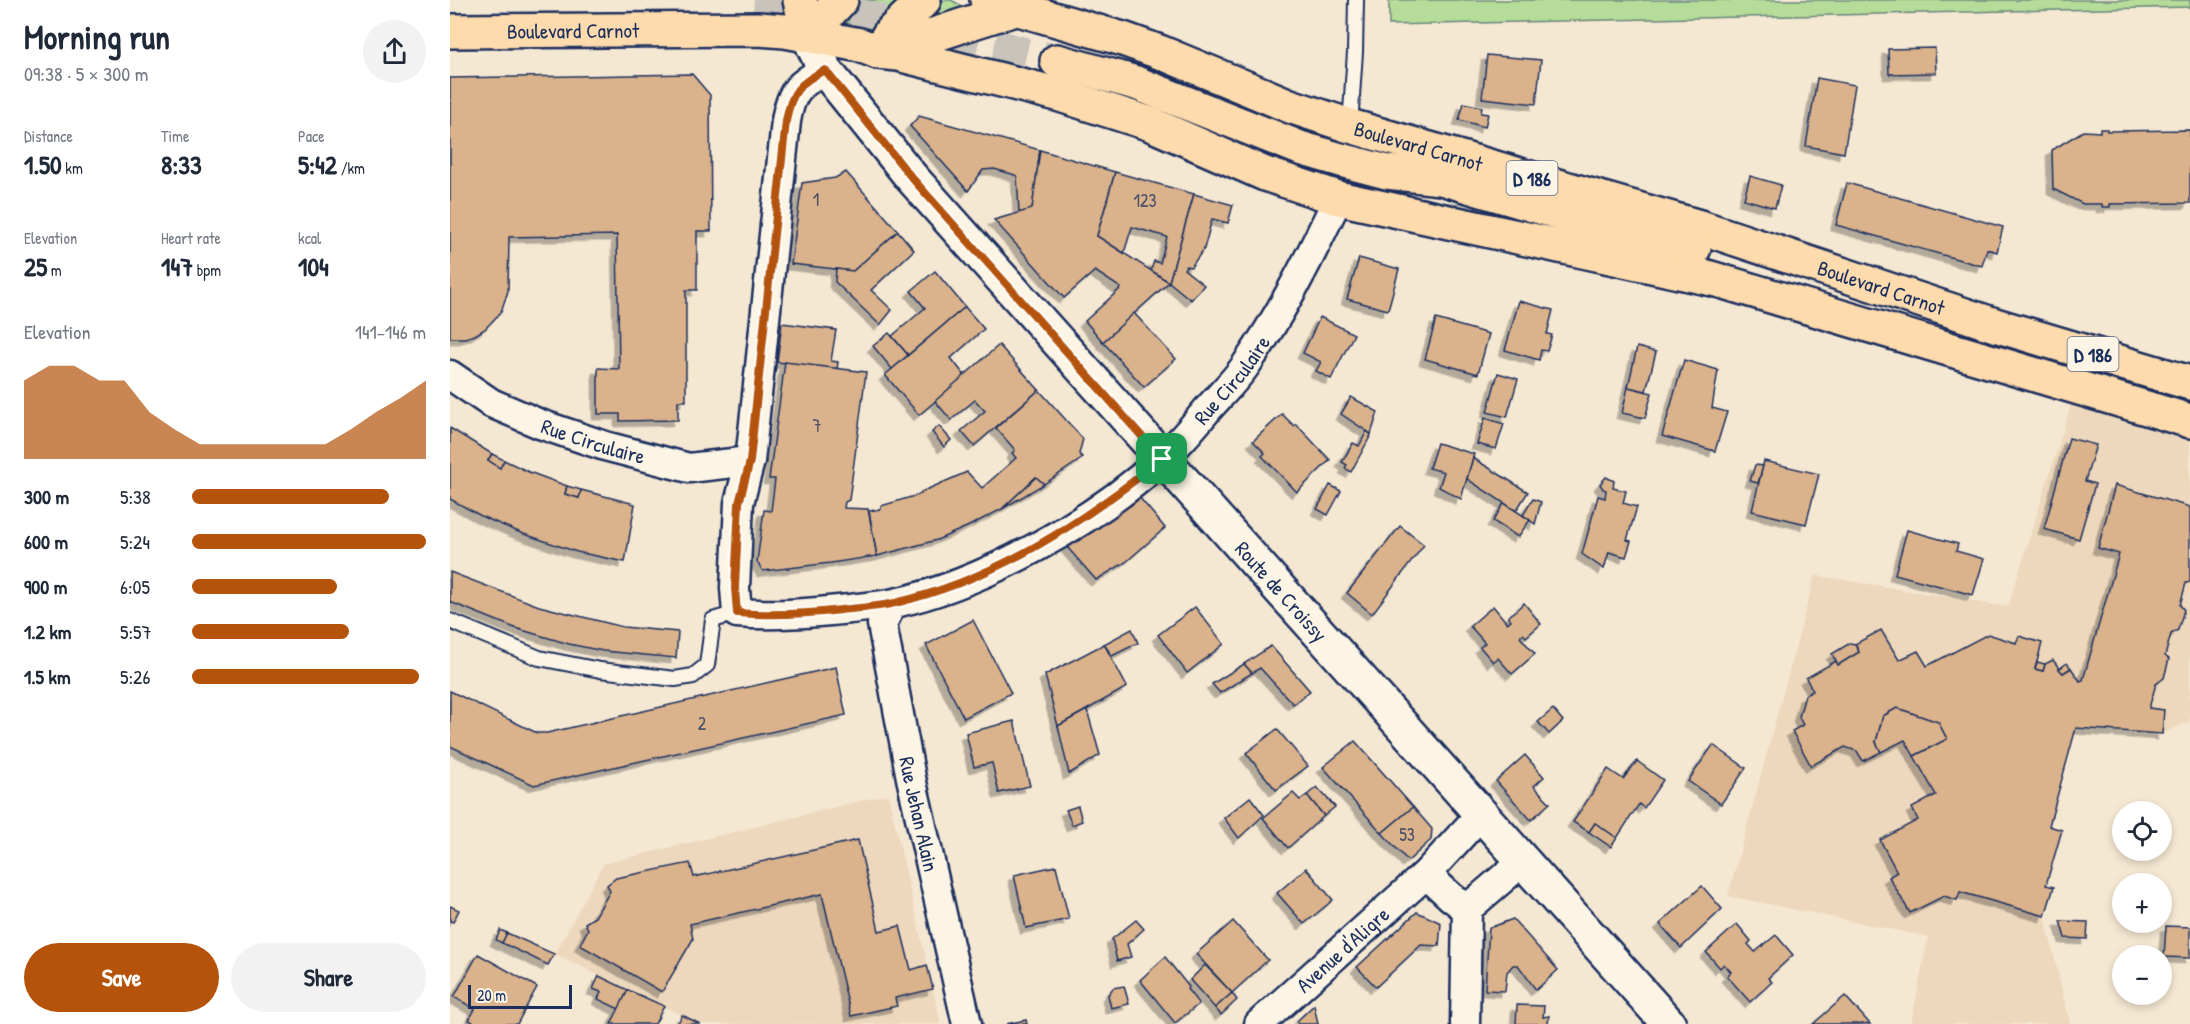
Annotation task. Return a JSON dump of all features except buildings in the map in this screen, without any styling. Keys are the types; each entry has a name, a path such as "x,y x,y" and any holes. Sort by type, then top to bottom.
{"main road":[{"path":"800,0 808,35"},
{"path":"808,35 841,0"},
{"path":"878,52 890,33 924,0"},
{"path":"825,70 979,19 1002,4"},
{"name":"Boulevard Carnot","path":"1002,4 1123,39 1290,106 1350,126 1700,227 1995,325 2190,383"},
{"name":"Boulevard Carnot","path":"450,31 758,29 808,35"},
{"name":"D 186","path":"808,35 860,45 878,52"},
{"name":"Route de Croissy","path":"808,35 825,70 895,157 1162,459 1670,1024"},
{"name":"Boulevard Carnot","path":"878,52 898,54 1057,94 1141,121 1265,174 1338,198 1716,280"},
{"name":"Boulevard Carnot","path":"1057,62 1136,83 1300,148 1388,172 1441,178 1567,215 1995,325"},
{"name":"Boulevard Carnot","path":"1388,172 1434,194 2190,421"}],"street":[{"path":"737,613 735,588 739,503 750,461 786,121 790,101 798,88 808,79 825,70"},
{"name":"Rue Circulaire","path":"737,613 803,614 892,604 957,583 1006,562 1054,537 1107,502 1162,459 1245,367 1282,308 1338,198"},
{"name":"Rue Circulaire","path":"450,375 491,403 540,424 605,446 689,468 750,461"},
{"name":"Rue Jehan Alain","path":"892,604 882,624 911,778 967,1024"},
{"name":"Avenue d'Aligre","path":"1259,1024 1426,874 1481,814"},
{"path":"1465,1024 1467,909 1523,861"},
{"path":"1426,874 1467,909"}],"lane":[{"path":"1350,126 1356,52 1356,0"},
{"path":"1425,149 1490,193"},
{"path":"450,621 539,658 600,670 675,679 693,676 706,665 713,620 737,613"}],"shaded area":[{"path":"2073,398 2190,431 2190,721 2162,734 2077,728 2049,826 2062,830 2046,884 2054,887 2045,916 2070,1024 1911,1024 1928,937 1728,896 1815,575 2008,607"},
{"path":"888,794 941,1024 700,1024 555,954 603,864"}],"green space":[{"path":"858,0 907,0 880,16 849,25 847,23"},
{"path":"944,0 951,0 971,11 931,27 926,17"},
{"path":"1389,0 2190,0 2190,7 1389,25"}],"tunnel":[{"path":"754,0 869,17 1057,61"}],"route":[{"path":"825,70 912,178 1162,459 1107,502 1054,537 1006,562 957,583 892,604 803,614 737,613 735,588 739,503 750,461 786,121 790,101 798,88 808,79 825,70"}]}
